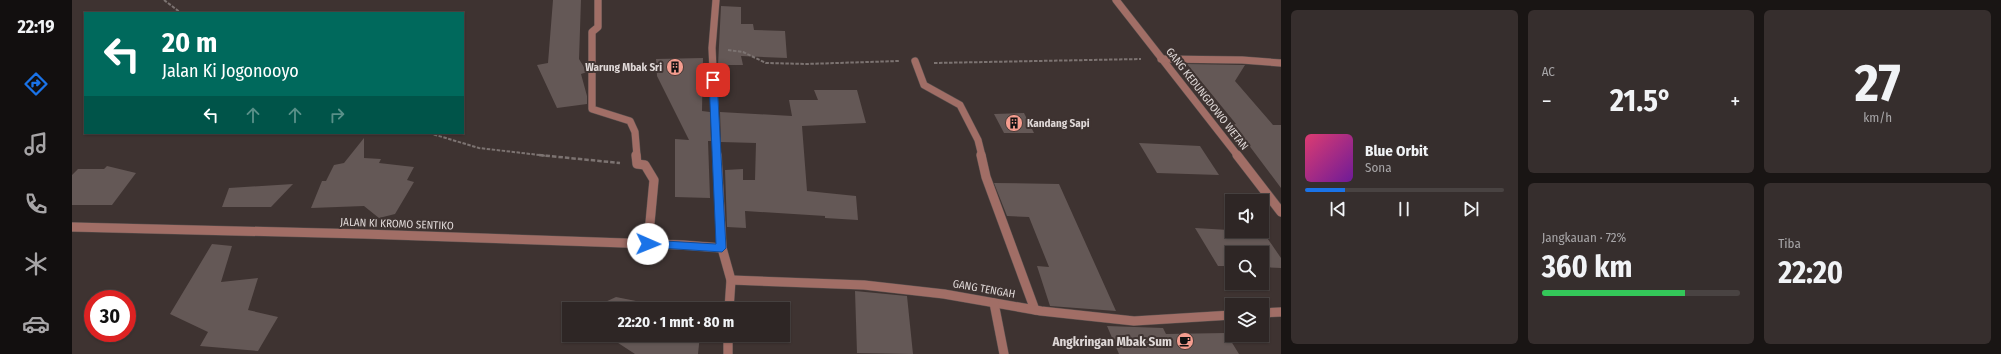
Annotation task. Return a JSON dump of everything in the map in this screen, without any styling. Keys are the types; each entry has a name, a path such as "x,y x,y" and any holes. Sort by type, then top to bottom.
{"street":[{"path":"598,0 598,27 592,32 592,109 630,121 636,132 636,164 645,165 654,180 648,244"},
{"path":"716,0 712,48 722,248 731,280 729,302"},
{"name":"GANG KEDUNGDOWO WETAN","path":"1116,0 1281,212"},
{"path":"1161,59 1242,60 1281,63"},
{"path":"915,62 924,85 960,105 978,140 986,177 1035,310"},
{"name":"JALAN KI KROMO SENTIKO","path":"72,227 364,234 722,248"},
{"name":"GANG TENGAH","path":"731,280 864,285 944,294 1035,310 1134,321 1225,315"},
{"path":"994,303 1004,354"},
{"path":"1269,313 1281,312"},
{"path":"728,342 728,354"}],"path":[{"path":"164,0 180,12"},
{"path":"712,48 743,52 766,63 806,64 1161,59"},
{"path":"432,134 479,148 578,160 636,164"}],"building":[{"path":"553,0 581,0 579,59 587,72 581,74 587,96 587,104 557,108 537,65 548,63"},
{"path":"721,6 741,7 741,24 753,24 754,30 785,31 787,58 741,56 743,65 718,65"},
{"path":"703,58 702,111 710,112 711,141 708,141 710,198 675,197 675,139 689,140 657,76 656,59"},
{"path":"1187,64 1245,65 1235,81 1273,125 1281,125 1281,188 1233,124 1236,124"},
{"path":"814,90 857,90 866,123 802,126 807,191 856,196 858,220 825,218 825,216 745,211 746,228 727,227 725,170 743,169 743,180 755,180 756,143 721,142 720,112 792,116 789,100 818,100"},
{"name":"Kandang Sapi","path":"1024,113 1034,133 1004,133 994,114"},
{"path":"364,138 364,158 381,159 379,163 414,167 407,180 414,182 395,214 379,218 364,206 311,208 322,181 326,181 334,165 344,163"},
{"path":"1139,143 1200,146 1219,175 1157,173"},
{"path":"107,166 136,173 112,205 72,205 72,175 78,169 104,169"},
{"path":"994,183 1059,184 1116,311 1050,306 1037,266 1049,267 1029,217 1007,216"},
{"path":"293,184 271,207 222,207 229,188"},
{"path":"1195,228 1225,230 1225,238 1267,238 1281,258 1281,268 1269,267 1269,246 1225,246 1225,266 1218,266"},
{"path":"212,244 232,246 221,282 258,278 248,310 278,317 258,351 200,346 208,332 170,314"},
{"path":"855,291 907,296 913,354 857,353"},
{"path":"616,297 641,302 605,302"},
{"path":"1107,326 1163,328 1166,334 1225,333 1225,342 1232,342 1239,354 1119,354"},
{"path":"617,342 699,342 698,354 635,354"}],"place":[{"name":"Warung Mbak Sri","path":"675,67"},
{"name":"Kandang Sapi","path":"1014,123"},
{"name":"Angkringan Mbak Sum","path":"1185,341"}],"route":[{"path":"648,244 722,248 713,80"}]}
